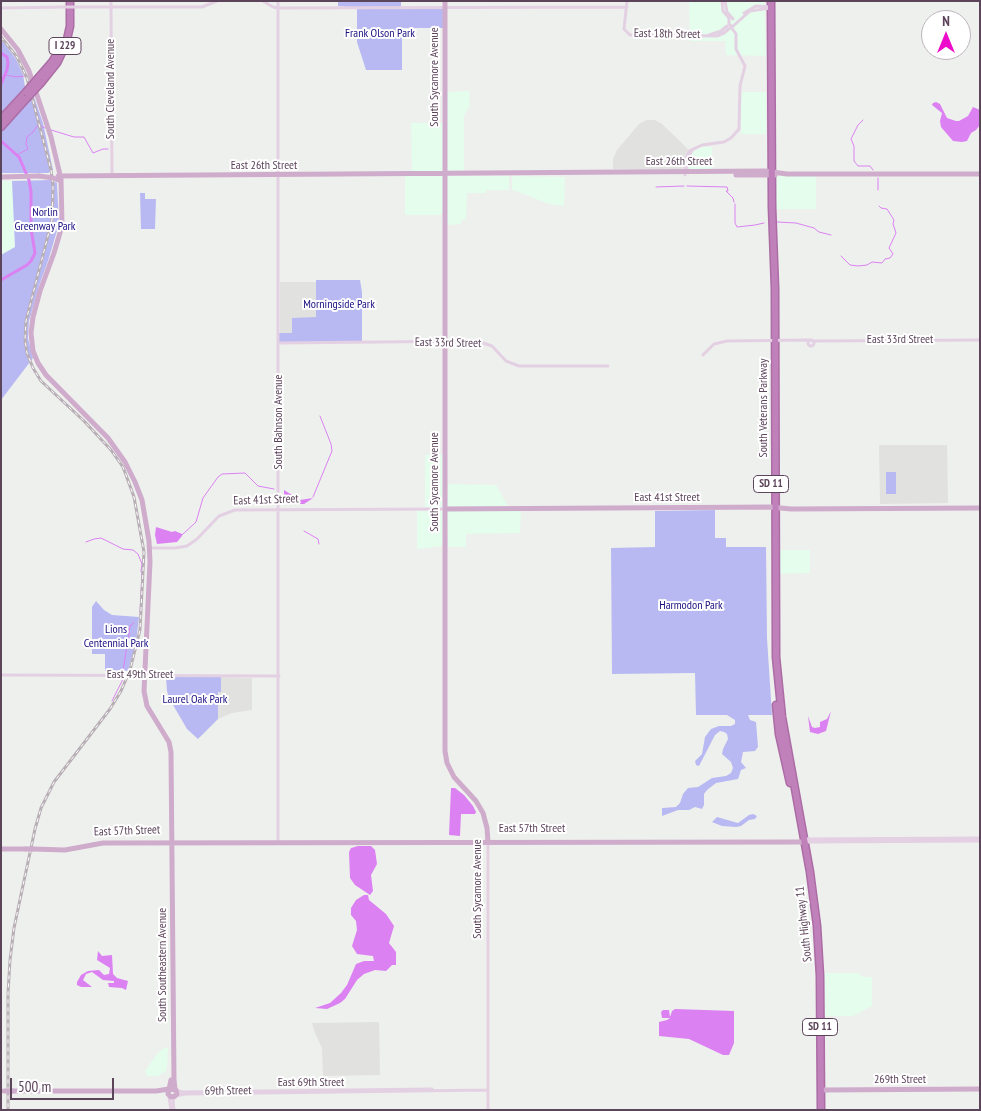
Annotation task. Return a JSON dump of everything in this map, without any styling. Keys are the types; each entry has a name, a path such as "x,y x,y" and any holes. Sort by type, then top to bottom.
{"highway":[{"name":"I 229","path":"2,124 40,80 62,44 67,24 69,1"},
{"name":"South Veterans Parkway","path":"769,5 775,615 778,687 803,840"},
{"name":"South Highway 11","path":"803,840 817,926 820,971 821,1090"},
{"name":"SD 11","path":"820,1110 821,1090"}],"main road":[{"name":"South Sycamore Avenue","path":"444,1 446,755 454,778 473,798 482,812 487,825 488,840"},
{"path":"1,29 18,50 29,71 51,137 59,179"},
{"name":"East 26th Street","path":"1,178 39,176 59,179 112,176 686,173 980,174"},
{"name":"South Southeastern Avenue","path":"59,179 62,226 40,291 32,323 31,336 33,351 40,367 48,378 111,441 128,467 142,500 150,548 144,675 145,702 171,750 172,1093"},
{"name":"East 41st Street","path":"445,508 773,507 791,509 980,507"},
{"name":"East 57th Street","path":"55,849 95,840 171,841"},
{"path":"113,842 131,840"},
{"name":"East 57th Street","path":"1,849 68,849 95,843 171,841 803,840"},
{"name":"269th Street","path":"821,1090 980,1089"},
{"path":"2,1091 161,1091 172,1093"}],"street":[{"path":"28,1 28,8"},
{"name":"South Cleveland Avenue","path":"111,1 112,176"},
{"path":"1,8 202,7 218,1"},
{"path":"263,1 278,8 627,7 627,1"},
{"name":"South Bahnson Avenue","path":"278,1 278,841"},
{"path":"724,1 727,12 735,22 739,36 737,45 739,54"},
{"path":"686,173 687,160 692,150 702,145 724,142 731,138 739,129 740,86 745,69 744,62 736,46 736,34 729,18 723,11 724,1"},
{"name":"East 18th Street","path":"627,7 624,27 626,33 632,35 709,35 721,31 735,22 752,7 769,5"},
{"name":"East 18th Street","path":"730,24 735,22"},
{"name":"East 33rd Street","path":"703,355 714,344 722,341 980,340"},
{"name":"East 33rd Street","path":"279,343 485,343 495,349 506,361 519,366 608,366"},
{"name":"East 41st Street","path":"150,548 187,546 197,539 217,517 230,511 445,508"},
{"name":"East 49th Street","path":"1,675 279,676"},
{"name":"South Sycamore Avenue","path":"488,840 488,1090"},
{"name":"East 57th Street","path":"803,840 980,840"},
{"name":"69th Street","path":"172,1093 311,1090"},
{"name":"East 69th Street","path":"311,1090 447,1090"},
{"path":"306,1093 321,1090"},
{"path":"488,1090 488,1110"},
{"name":"East 69th Street","path":"221,1093 488,1090"},
{"path":"172,1093 221,1093"},
{"name":"South Southeastern Avenue","path":"172,1093 172,1110"}],"shaded area":[{"path":"689,1 764,1 766,56 726,55 725,41 690,41"},
{"path":"469,91 470,105 464,116 464,172 446,172 446,92"},
{"path":"741,92 766,92 766,134 741,134"},
{"path":"936,102 940,104 947,118 956,121 968,116 973,107 980,110 980,125 971,133 967,141 953,141 941,127 942,113 932,105"},
{"path":"647,120 655,120 662,124 688,149 683,159 682,170 613,169 613,159 617,150 639,124"},
{"path":"411,123 444,123 444,173 412,174"},
{"path":"702,147 712,147 712,172 688,171 691,154"},
{"path":"405,176 444,176 444,215 405,215"},
{"path":"447,176 509,176 509,190 486,190 486,193 467,193 466,219 461,220 461,224 447,225"},
{"path":"512,176 565,177 564,206 549,204 512,190"},
{"path":"776,176 816,176 816,209 776,209"},
{"path":"1,181 12,181 16,248 1,255"},
{"path":"280,282 316,282 316,317 293,333 280,333"},
{"path":"879,445 947,445 948,503 880,504"},
{"path":"425,455 444,455 444,507 425,507"},
{"path":"448,484 496,485 508,506 447,507"},
{"path":"284,490 300,500 313,498 304,504 289,504 284,499"},
{"path":"521,510 520,533 466,534 466,547 448,547 447,511"},
{"path":"417,511 444,511 444,546 417,549"},
{"path":"156,527 172,532 175,531 182,534 182,536 177,542 157,544"},
{"path":"777,550 810,550 810,573 777,574"},
{"path":"221,677 252,678 252,710 232,713 218,719 218,692 221,692"},
{"path":"831,711 826,731 818,734 810,732 808,716 812,727 820,727 820,722 827,719"},
{"path":"451,788 455,788 464,795 476,812 475,814 461,814 460,836 449,835"},
{"path":"371,846 375,850 377,864 371,875 373,891 370,895 355,885 350,878 349,852 351,848"},
{"path":"364,895 368,895 369,900 386,914 394,926 389,943 396,952 396,965 392,965 386,971 375,970 364,974 357,980 345,999 340,1003 327,1009 315,1008 330,1003 341,993 347,985 356,964 364,961 374,961 373,956 357,954 352,946 357,930 356,921 351,915 351,908 356,900"},
{"path":"98,951 102,956 112,955 113,974 117,978 128,981 126,990 109,987 108,983 114,983 114,981 103,980 92,972 86,974 83,980 92,987 77,985 81,975 88,971 99,970 104,975 109,974 110,968 97,960"},
{"path":"823,973 858,973 863,977 872,977 872,1006 853,1016 823,1016"},
{"path":"675,1009 734,1011 734,1043 729,1055 723,1055 689,1039 659,1036 659,1022 670,1018 662,1018 661,1012 669,1010 670,1017"},
{"path":"379,1022 380,1075 323,1076 322,1048 312,1023"},
{"path":"164,1048 168,1048 166,1071 158,1076 147,1076 145,1071"}],"green space":[{"name":"Frank Olson Park","path":"338,1 401,1 401,7 445,8 445,28 402,28 402,70 366,70 357,42 357,8 338,6"},
{"path":"1,39 16,59 23,74 25,87 1,113"},
{"path":"33,94 43,123 53,170 48,173 1,173 1,130"},
{"name":"Norlin Greenway Park","path":"51,180 57,183 59,224 29,321 28,338 33,358 1,400 1,255 15,247 12,181"},
{"path":"140,193 145,193 145,199 156,199 155,229 141,229"},
{"name":"Morningside Park","path":"316,280 360,280 362,292 362,341 279,343 279,333 292,333 292,318 316,317"},
{"path":"886,472 896,472 896,494 886,494"},
{"name":"Harmodon Park","path":"715,510 715,538 726,538 726,547 766,547 767,638 772,715 748,715 750,720 756,722 758,747 755,751 743,752 741,762 746,768 741,770 738,779 716,783 707,790 704,794 702,809 695,807 689,810 678,810 662,816 662,808 676,807 688,788 698,787 712,778 726,776 731,773 733,768 731,762 722,754 728,739 727,734 724,732 720,731 715,735 699,766 696,765 695,761 702,754 705,737 711,729 719,726 731,726 735,724 735,720 727,715 696,715 695,673 612,674 611,548 655,547 655,511"},
{"name":"Lions Centennial Park","path":"96,601 104,610 112,615 139,617 136,643 128,671 105,671 105,654 92,654 92,607"},
{"name":"Laurel Oak Park","path":"166,677 221,677 221,692 218,692 218,719 198,739 187,729 169,698"},
{"path":"753,814 757,816 755,819 736,827 722,826 712,822 717,817 738,823"}],"waterway":[{"path":"1,53 7,57 8,63 1,84"},
{"path":"6,75 25,76"},
{"path":"863,120 858,125 851,139 854,146 854,161 858,166 870,166 873,170"},
{"path":"17,155 28,149 26,144 27,137 38,125"},
{"path":"41,126 45,128"},
{"path":"51,130 74,137 84,137 93,153 108,149"},
{"path":"1,141 19,157 29,180 31,192 31,229 35,253 27,265 1,280"},
{"path":"878,178 878,190"},
{"path":"656,187 684,186"},
{"path":"687,186 727,187 728,191 726,191 733,198 734,202"},
{"path":"735,204 735,223 737,227 764,223"},
{"path":"841,256 850,265 858,266 867,265 872,262 882,263 885,259 890,258 893,254 889,248 896,233 893,224 894,220 887,209 879,206"},
{"path":"777,222 796,223 831,235"},
{"path":"313,497 332,451 320,416"},
{"path":"182,535 196,522 203,498 222,474 245,473 258,486 274,489"},
{"path":"304,531 318,539 319,544"},
{"path":"86,542 101,538 123,549 133,550 138,554 142,564 140,612"},
{"path":"123,671 130,626 134,623"},
{"path":"112,701 123,679"}],"railway":[{"path":"1,37 17,57 27,78 51,170 53,187 52,220 26,321 25,340 27,353 41,381 84,421 111,450 123,467 134,497 144,552 140,630 130,670 121,691 110,709 54,782 41,808 35,829 14,928 10,960 8,993 8,1110"}]}
